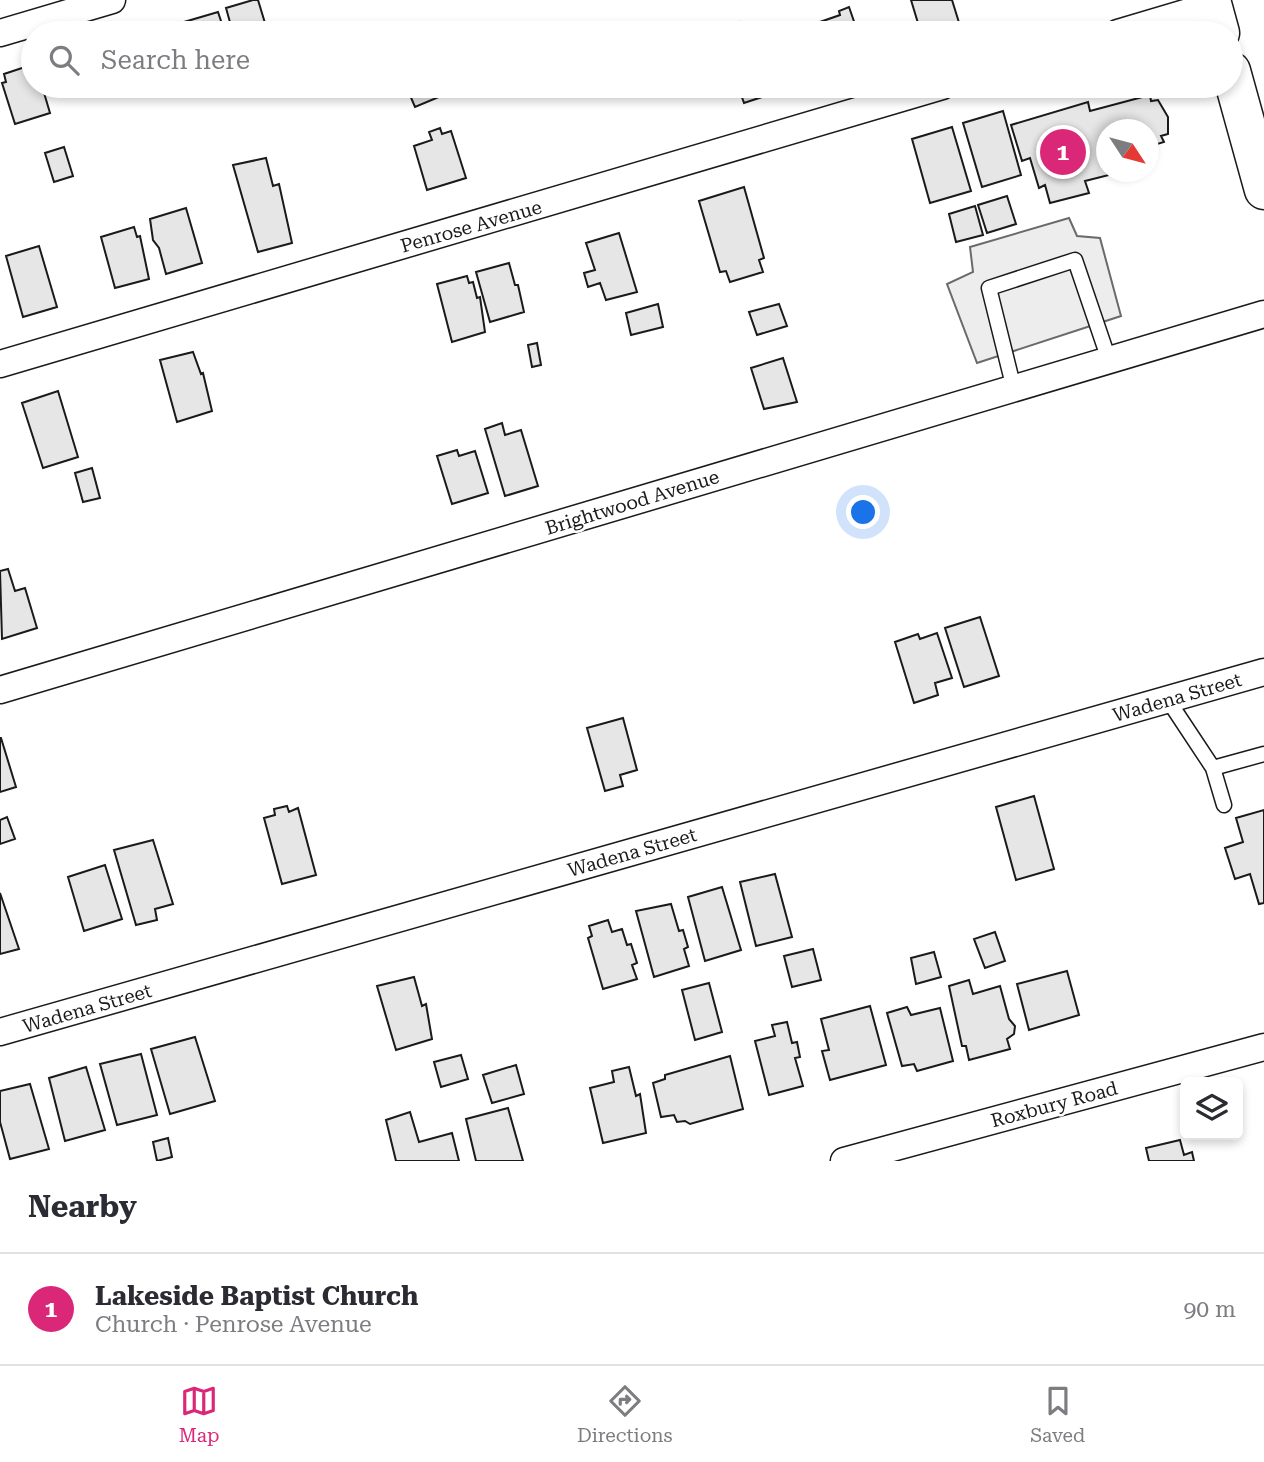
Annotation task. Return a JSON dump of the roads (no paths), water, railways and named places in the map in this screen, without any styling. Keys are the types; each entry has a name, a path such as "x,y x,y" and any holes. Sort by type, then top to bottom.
{"main road":[{"path":"1238,98 1264,190"}],"street":[{"path":"41,21 112,0"},
{"path":"1176,21 1214,13"},
{"path":"0,33 21,27"},
{"name":"Penrose Avenue","path":"0,364 901,98"},
{"name":"Brightwood Avenue","path":"0,690 1264,314"},
{"name":"Wadena Street","path":"0,1032 1264,672"},
{"name":"Roxbury Road","path":"844,1161 1264,1046"}],"lane":[{"path":"1014,389 989,288 1075,260 1109,360"},
{"path":"1168,700 1213,768 1224,805"},
{"path":"1213,768 1264,754"}],"place":[{"name":"Lakeside Baptist Church","path":"1063,152"}]}
